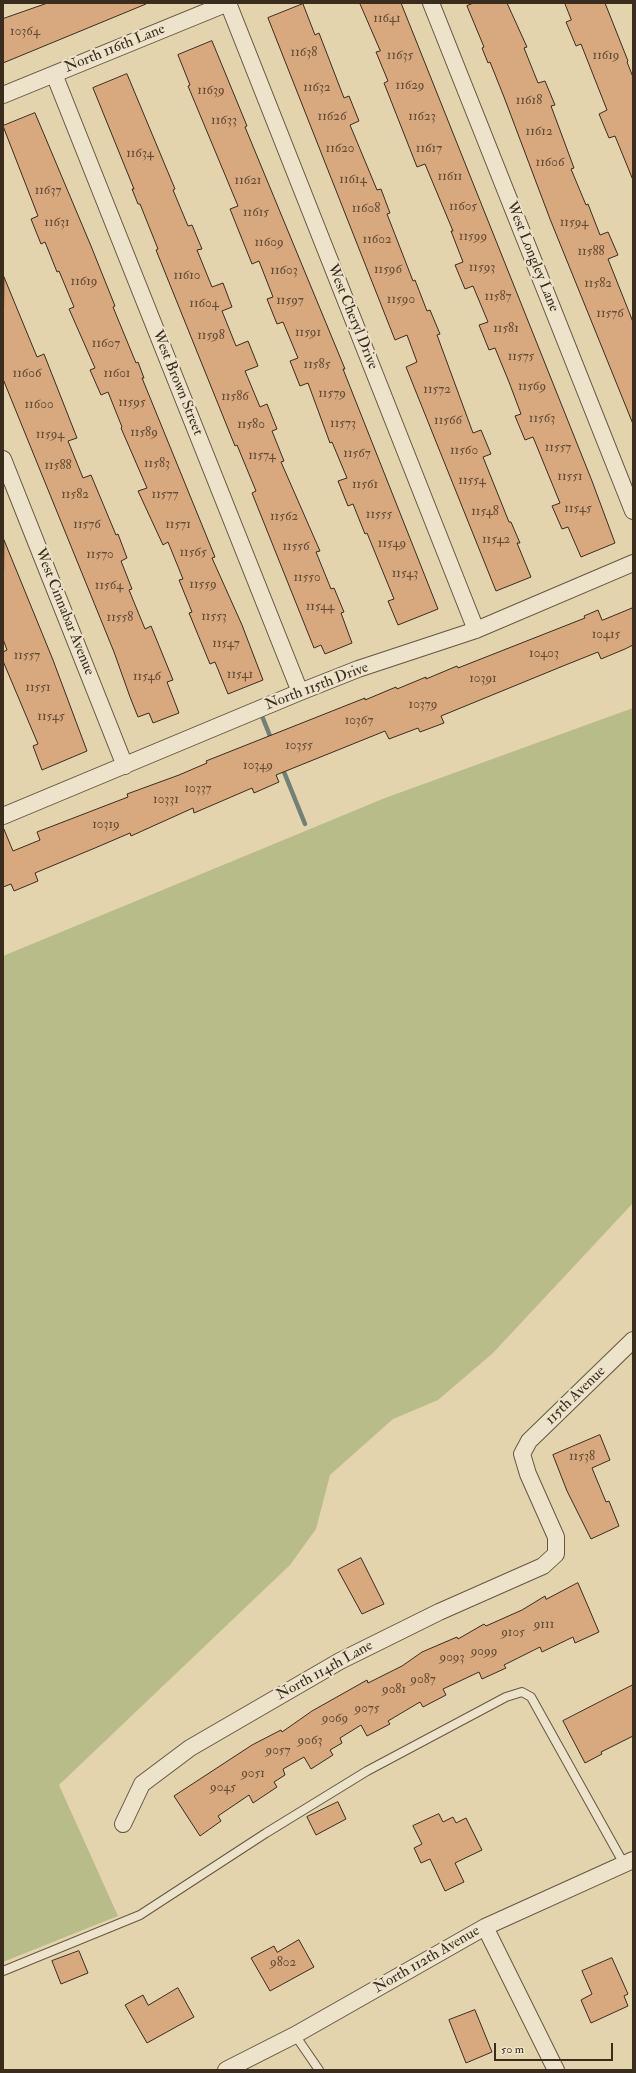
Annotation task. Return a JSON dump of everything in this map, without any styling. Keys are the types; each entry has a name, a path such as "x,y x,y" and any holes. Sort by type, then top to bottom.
{"street":[{"name":"North 116th Lane","path":"3,95 228,3"},
{"name":"West Cheryl Drive","path":"228,3 476,630"},
{"name":"West Longley Lane","path":"432,3 633,511"},
{"name":"West Brown Street","path":"54,74 300,692"},
{"name":"West Cinnabar Avenue","path":"3,459 124,766"},
{"name":"North 115th Drive","path":"3,816 300,692 358,669 476,630 633,563"},
{"name":"115th Avenue","path":"556,1554 556,1537 528,1474 522,1454 529,1441 633,1340"},
{"name":"North 114th Lane","path":"123,1824 142,1784 190,1748 340,1661 439,1612 543,1566 556,1554"},
{"name":"North 112th Avenue","path":"226,2070 295,2035 485,1927 628,1862"},
{"path":"485,1927 556,2070"}],"lane":[{"path":"3,1971 140,1915 266,1833 366,1771 506,1697 522,1692 531,1698 628,1862"},
{"path":"295,2035 319,2070"}],"green space":[{"path":"633,708 633,1203 493,1353 438,1400 393,1419 330,1475 316,1529 290,1565 59,1785 118,1916 3,1962 3,956 385,798"}],"building":[{"path":"48,3 146,4 3,63 3,19"},
{"path":"360,3 401,3 592,481 615,543 581,557 568,527 562,529 552,506 560,503 533,437 525,440 515,416 521,414 509,382 495,348 489,350 479,325 488,322 473,286 465,289 455,265 463,262 451,231 453,231 425,164 417,167 384,83 388,81 376,52 380,51"},
{"path":"474,3 507,3 527,47 524,48 538,83 545,81 555,105 551,106 574,168 571,169 586,205 588,204 600,235 608,232 618,255 608,259 633,322 633,424 550,219 490,62 488,63 482,48 484,47 467,6"},
{"path":"565,3 605,3 628,61 627,62 633,77 633,180 615,136 609,138 599,114 607,110 581,44 576,46 566,22 571,20"},
{"path":"303,4 315,35 319,33 344,98 349,96 359,121 350,125 377,190 381,189 390,213 387,214 413,281 415,280 427,311 430,310 440,334 437,335 473,433 481,430 491,454 483,457 509,522 511,522 520,543 517,543 531,577 496,591 406,367 417,362 407,335 395,340 268,18"},
{"path":"212,41 247,126 245,127 345,369 343,369 438,609 398,625 388,601 394,599 367,533 365,534 353,504 348,506 338,481 347,478 332,442 330,443 308,383 300,386 290,361 298,358 283,322 277,324 267,299 273,297 259,261 252,264 230,209 238,206 188,86 190,85 178,55"},
{"path":"127,74 175,189 173,190 188,226 192,225 202,249 197,250 212,287 223,283 232,307 222,311 236,346 248,341 258,366 245,371 260,407 267,404 277,429 272,431 284,461 281,462 320,551 316,552 331,589 334,588 344,612 341,613 352,643 325,654 321,645 314,648 252,493 256,491 237,445 235,446 93,88"},
{"path":"35,113 91,246 115,306 113,307 136,363 138,362 144,378 142,378 215,557 212,558 242,625 263,680 228,694 215,662 210,664 189,613 192,612 179,580 183,579 168,542 163,545 138,491 147,488 121,428 122,427 108,392 101,395 90,370 95,368 69,309 74,307 59,271 57,272 45,242 41,244 31,219 38,216 3,126"},
{"path":"4,277 37,357 44,354 77,438 68,441 83,478 91,475 116,535 118,534 127,558 121,561 132,589 129,590 145,629 151,626 173,680 167,682 179,713 153,723 149,713 138,717 114,652 3,379"},
{"path":"4,540 53,660 87,751 42,770 33,746 38,744 3,661 3,652 7,650 3,639"},
{"path":"633,608 633,645 625,649 601,659 598,652 563,666 441,716 444,723 420,732 418,728 389,739 385,731 276,775 279,782 254,793 252,788 194,813 193,808 131,836 130,833 35,873 38,881 14,891 11,884 3,887 3,827 13,851 40,840 37,832 128,797 127,794 179,775 207,763 206,761 365,698 365,700 396,687 397,689 426,677 426,679 457,666 458,668 585,618 584,616 598,610 602,620"},
{"path":"600,1435 610,1460 592,1468 606,1502 609,1501 619,1526 591,1539 567,1491 553,1455"},
{"path":"361,1558 384,1604 362,1614 338,1570"},
{"path":"578,1583 599,1632 575,1643 573,1637 542,1652 540,1647 504,1665 506,1668 482,1679 479,1672 443,1689 446,1695 423,1707 420,1702 388,1721 390,1724 367,1736 361,1725 340,1738 342,1743 330,1750 333,1755 311,1769 304,1757 283,1769 285,1775 274,1782 277,1787 253,1803 249,1795 218,1816 221,1821 200,1836 174,1796 252,1745 281,1730 282,1732 312,1711 367,1680 368,1683 402,1666 422,1652 457,1637 458,1639 484,1624 486,1626 522,1610 545,1596 546,1599"},
{"path":"633,1685 633,1736 601,1752 602,1754 585,1763 563,1721"},
{"path":"338,1802 346,1819 316,1835 307,1817"},
{"path":"439,1814 443,1822 453,1817 456,1823 466,1818 482,1850 455,1863 464,1882 445,1891 430,1859 421,1863 414,1848 422,1844 413,1826"},
{"path":"299,1940 314,1967 270,1991 251,1958 274,1946 277,1952"},
{"path":"79,1951 88,1973 61,1984 52,1961"},
{"path":"612,1958 628,1994 624,1996 628,2006 591,2023 581,2000 592,1994 582,1971"},
{"path":"178,1988 194,2017 147,2043 125,2005 143,1995 148,2005"},
{"path":"475,2010 492,2052 466,2063 449,2020"}],"waterway":[{"path":"260,711 272,741"},
{"path":"282,767 305,824"}]}
